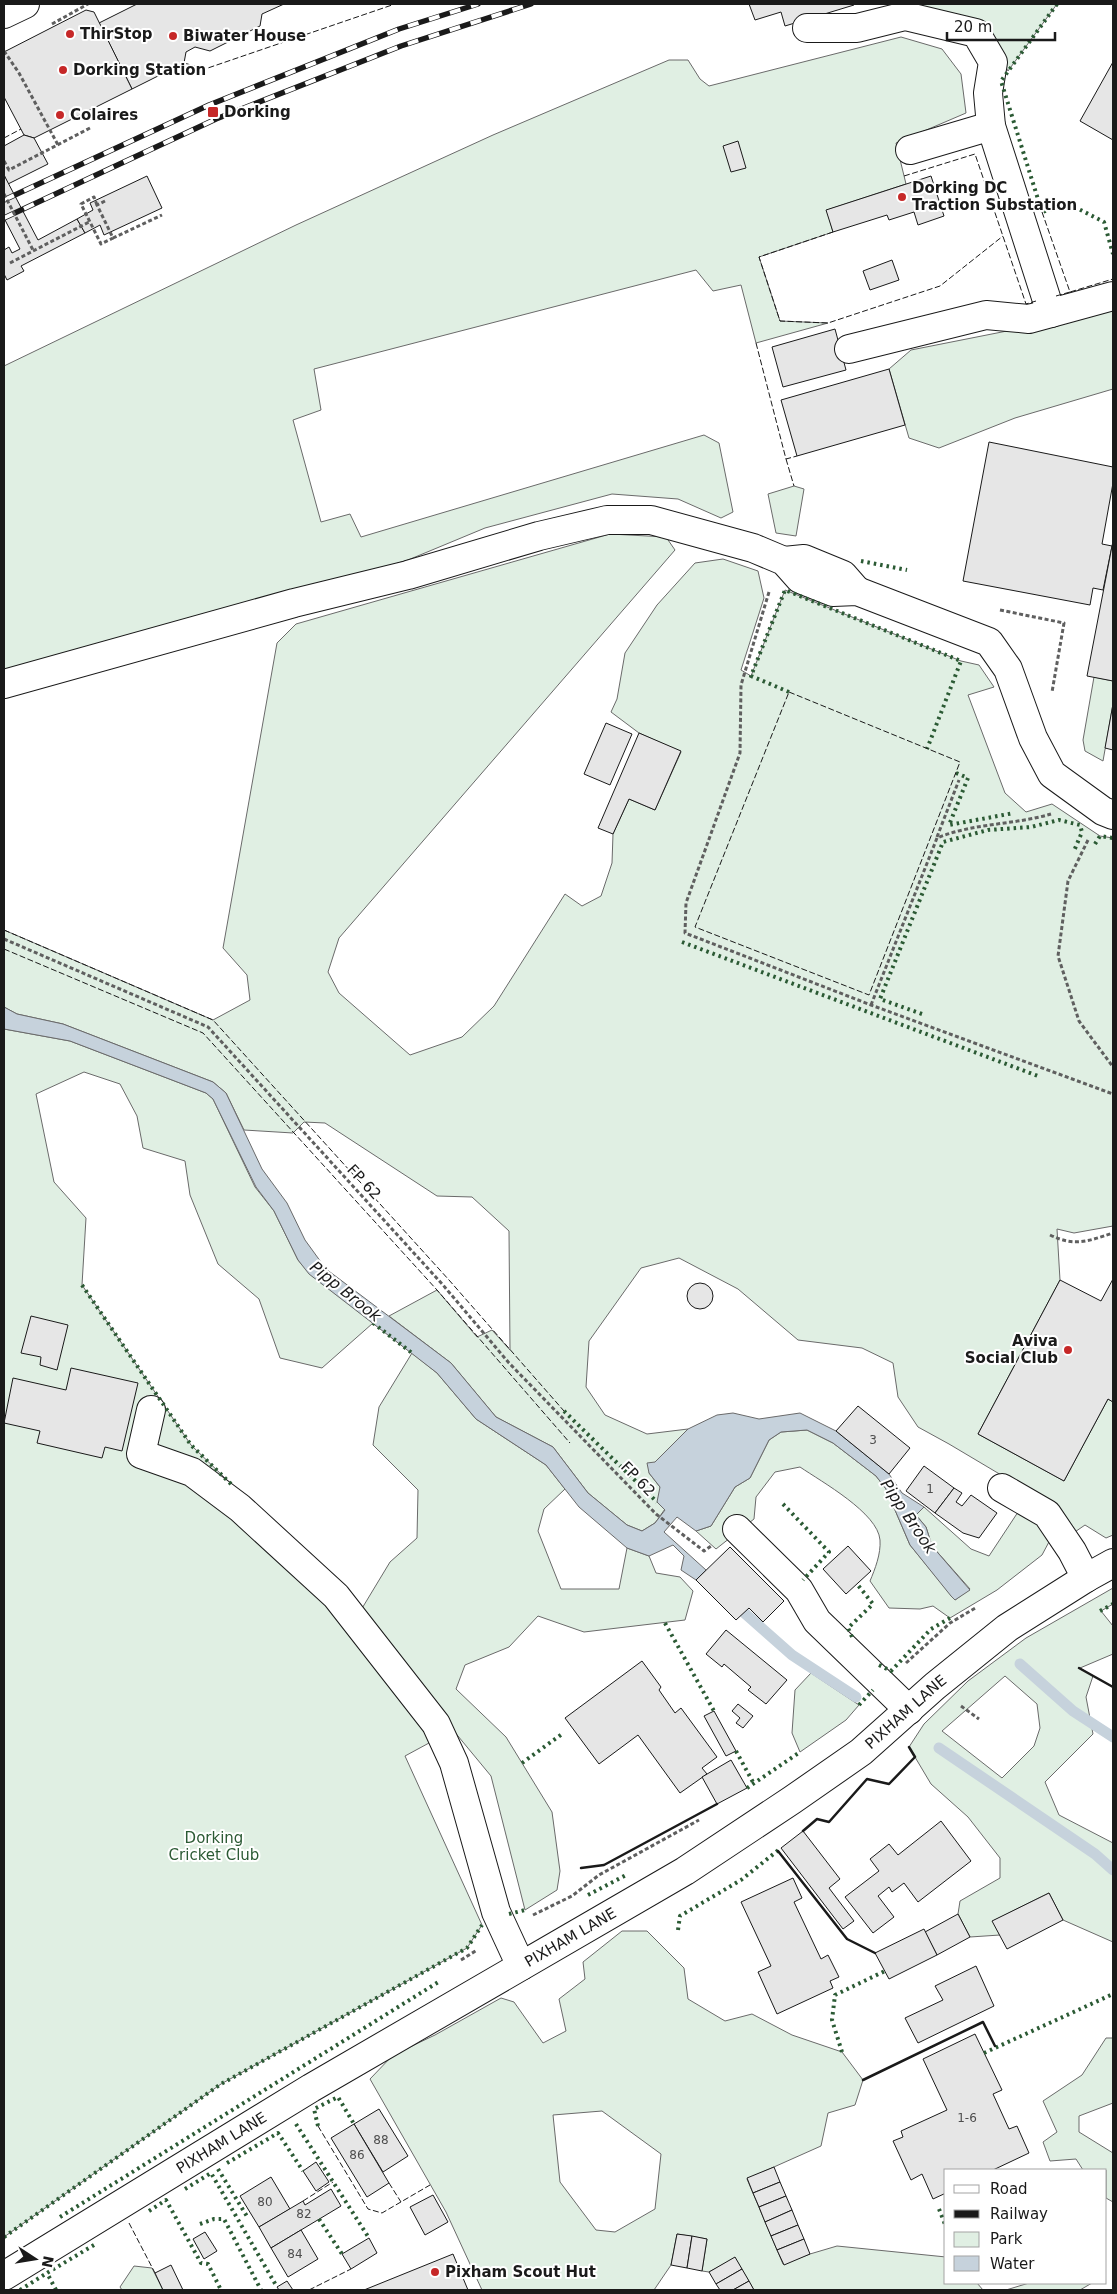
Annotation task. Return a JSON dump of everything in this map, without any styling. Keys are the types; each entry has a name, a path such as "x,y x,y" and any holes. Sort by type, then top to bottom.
{"main road":[{"path":"4,14 25,4"},
{"path":"807,28 857,28 905,16 976,33 993,62 988,93 991,126 1051,313"},
{"path":"910,150 991,126"},
{"path":"849,349 986,316 1030,319 1113,296"},
{"path":"4,684 294,603 408,574 539,536 607,520 651,520 753,548 784,561 804,559 850,583 989,642 1008,669 1033,738 1052,774 1083,798 1113,815"},
{"path":"151,1410 142,1454 192,1472 247,1514 336,1596 436,1724 454,1763 496,1912 521,1966"},
{"path":"1002,1488 1047,1514 1072,1551 1086,1578"},
{"path":"737,1529 799,1590 817,1621 883,1687 909,1710"},
{"name":"PIXHAM LANE","path":"4,2276 311,2088 685,1871 861,1752 935,1686 1006,1628 1113,1563"}],"path":[{"path":"4,51 19,73 58,145"},
{"path":"4,161 8,170 90,128"},
{"path":"4,194 33,250"},
{"path":"113,238 94,197 80,204 101,244 162,215"},
{"path":"97,205 105,201"},
{"path":"10,263 90,222"},
{"path":"784,561 772,583 741,685 740,753 686,903 685,933 871,1005 1113,1094"},
{"path":"992,608 1064,622 1050,700"},
{"path":"871,1005 959,780"},
{"path":"937,838 958,829 1031,820 1059,812 1083,798 1094,829 1068,881 1058,956 1079,1021 1113,1067"},
{"name":"FP 62","path":"4,939 208,1027 443,1285 510,1363 656,1514 673,1528"},
{"path":"1050,1236 1066,1243 1091,1240 1113,1233"},
{"path":"883,1687 921,1648 950,1623 981,1605"},
{"path":"460,1962 504,1930 572,1896 599,1875 700,1819"}],"green space":[{"path":"890,4 1057,4 1008,71 982,24 892,10"},
{"path":"901,37 942,49 961,74 966,113 896,143 906,184 827,210 833,232 759,257 780,321 828,323 756,343 741,285 713,291 696,270 314,369 321,410 293,420 321,522 350,514 361,537 704,435 719,443 733,512 721,518 678,499 612,494 485,528 408,560 339,581 4,671 4,366 296,225 493,135 669,60 688,60 700,79 709,86"},
{"path":"1113,310 1113,389 1015,418 939,448 909,438 889,369 911,350"},
{"path":"794,486 804,489 796,536 776,533 768,494"},
{"path":"610,534 666,537 675,550 339,938 328,972 339,993 410,1055 462,1037 494,1006 565,894 582,906 601,896 612,863 613,834 629,799 655,810 681,752 639,733 611,712 617,699 625,653 657,605 695,563 723,559 758,571 764,598 741,670 751,676 785,590 961,661 979,665 994,687 968,695 1005,793 1026,812 1052,804 1100,836 1113,838 1113,1226 1074,1233 1057,1229 1060,1280 978,1434 1064,1481 1108,1399 1113,1402 1113,1535 1106,1538 1085,1525 1069,1536 1055,1507 918,1427 898,1397 893,1363 862,1348 798,1340 738,1289 679,1258 641,1268 589,1341 586,1387 605,1415 647,1434 688,1429 655,1462 649,1473 660,1487 665,1509 655,1523 642,1531 627,1525 588,1493 553,1447 496,1417 451,1363 389,1316 437,1290 477,1337 492,1330 510,1350 509,1231 472,1197 437,1196 325,1123 304,1122 293,1133 244,1130 226,1093 213,1082 63,1024 17,1014 4,1007 4,930 213,1020 250,1000 247,975 223,948 277,643 296,624"},
{"path":"1094,677 1113,681 1113,704 1103,761 1085,751 1083,740"},
{"name":"Dorking Cricket Club","path":"4,1029 70,1041 206,1093 213,1099 255,1187 274,1211 298,1260 310,1274 373,1323 322,1368 280,1358 259,1299 218,1264 190,1195 185,1161 143,1148 137,1116 120,1084 84,1072 36,1094 54,1182 86,1218 82,1285 191,1445 361,1610 390,1562 417,1538 418,1490 373,1445 379,1407 412,1353 437,1373 476,1419 546,1465 565,1489 544,1509 538,1531 561,1589 619,1589 627,1548 649,1556 656,1573 680,1577 693,1591 685,1620 584,1632 538,1616 509,1647 465,1665 456,1689 506,1737 552,1812 560,1871 557,1890 525,1910 491,1776 453,1730 405,1756 482,1925 467,1948 221,2084 4,2237"},
{"path":"807,1430 833,1443 876,1476 886,1489 910,1545 955,1600 970,1589 932,1546 926,1527 916,1515 924,1507 971,1549 989,1556 1020,1509 1040,1518 1050,1540 1042,1555 997,1590 950,1618 933,1606 920,1609 889,1608 870,1581 880,1551 880,1540 877,1530 870,1519 848,1499 800,1467 775,1472 756,1497 754,1519 716,1549 696,1531 711,1526 735,1487 750,1478 769,1440 781,1432"},
{"path":"1113,1588 1113,1604 1101,1611 1113,1626 1113,1654 1080,1668 1093,1676 1086,1697 1093,1734 1045,1782 1059,1815 1113,1843 1113,1942 1063,1920 1049,1893 993,1921 1000,1935 970,1937 958,1914 960,1901 1000,1878 1000,1858 968,1817 931,1784 909,1747 924,1724 968,1681 1026,1638","holes":["1005,1676 1037,1704 1040,1728 1034,1746 1002,1778 942,1731"]},
{"path":"811,1673 859,1705 846,1720 800,1752 792,1733 795,1690"},
{"path":"622,1931 647,1931 684,1968 688,1999 725,2021 752,2014 792,2035 842,2052 863,2080 855,2105 828,2113 821,2146 747,2179 783,2264 837,2246 944,2257 944,2284 978,2284 983,2290 754,2290 735,2258 709,2272 702,2271 707,2239 677,2234 671,2265 654,2290 482,2290 446,2212 370,2079 393,2055 435,2035 501,1998 514,2002 543,2043 566,2031 559,1999 585,1979 583,1962","holes":["602,2111 661,2154 655,2209 615,2232 596,2230 560,2182 553,2115"]},
{"path":"1106,2038 1113,2038 1113,2103 1079,2116 1079,2132 1113,2153 1113,2202 1107,2199 1107,2169 1082,2169 1076,2159 1050,2161 1043,2142 1057,2132 1043,2101 1082,2075"},
{"path":"134,2266 152,2268 163,2290 122,2290 120,2287"},
{"path":"1026,2284 1090,2284 1080,2290 1006,2290"}],"water":[{"path":"4,1007 17,1014 63,1024 213,1082 226,1093 262,1169 287,1203 305,1240 326,1269 451,1363 496,1417 553,1447 588,1493 627,1525 642,1531 655,1523 665,1510 657,1502 660,1487 649,1473 647,1463 655,1462 688,1429 717,1415 733,1413 759,1419 800,1413 836,1431 889,1474 902,1493 924,1507 916,1515 926,1527 932,1546 970,1590 955,1600 910,1545 886,1489 876,1476 833,1443 807,1430 781,1432 769,1440 750,1478 735,1487 711,1526 696,1531 677,1517 664,1532 706,1570 696,1580 681,1570 684,1556 673,1545 649,1556 627,1548 579,1507 546,1465 476,1419 437,1373 309,1274 298,1260 274,1211 256,1187 213,1099 206,1093 70,1041 4,1029"}],"building":[{"name":"Biwater House","path":"137,4 284,4 262,14 260,26 210,51 195,47 186,52 184,63 132,89 99,23"},
{"path":"749,4 854,5 785,26 781,12 755,20"},
{"name":"Dorking Station","path":"86,10 94,12 132,89 34,138 24,135 4,97 4,52"},
{"path":"1113,62 1113,140 1080,121"},
{"path":"24,135 34,138 48,164 8,184 4,175 4,146"},
{"path":"738,141 746,168 731,172 723,146"},
{"path":"4,175 38,240 77,219 85,233 21,266 24,271 7,280 4,274 4,250 9,247 12,253 20,249 4,218"},
{"path":"147,176 162,208 104,235 100,225 85,233 77,219 93,210 90,203"},
{"name":"Dorking DC Traction Substation","path":"931,176 944,216 918,225 914,212 889,220 887,215 833,232 826,210"},
{"path":"892,260 899,280 870,290 863,271"},
{"path":"835,329 846,370 783,387 772,347"},
{"path":"889,369 905,425 797,456 781,400"},
{"path":"989,442 1113,467 1113,483 1102,544 1112,546 1103,590 1093,588 1090,605 963,581"},
{"path":"1113,541 1113,681 1087,676"},
{"path":"1113,704 1113,750 1105,748"},
{"path":"606,723 632,734 610,785 584,774"},
{"path":"639,733 681,751 655,810 629,799 613,834 598,828"},
{"name":"Aviva Social Club","path":"1113,1279 1113,1402 1108,1399 1064,1481 978,1434 1060,1280 1101,1301"},
{"path":"700,1283 709,1287 713,1296 709,1305 700,1309 691,1305 687,1296 691,1287"},
{"path":"31,1316 68,1325 57,1370 40,1365 41,1357 21,1353"},
{"path":"71,1368 138,1383 122,1451 105,1447 102,1458 37,1443 40,1431 4,1423 13,1378 66,1390"},
{"path":"858,1406 910,1448 889,1474 836,1431"},
{"path":"924,1466 954,1488 935,1513 906,1491"},
{"path":"954,1488 962,1493 956,1502 962,1506 971,1495 997,1513 979,1538 963,1533 935,1513"},
{"path":"848,1546 871,1571 846,1594 823,1569"},
{"path":"730,1547 784,1601 763,1622 749,1608 736,1620 696,1580"},
{"path":"726,1630 787,1680 766,1704 748,1690 751,1687 724,1664 722,1667 706,1654"},
{"path":"642,1661 661,1687 659,1690 675,1713 681,1708 717,1757 702,1768 707,1774 680,1793 638,1735 599,1764 565,1718"},
{"path":"738,1704 753,1716 743,1728 736,1723 740,1718 732,1711"},
{"path":"714,1711 736,1751 726,1756 704,1716"},
{"path":"731,1760 747,1788 717,1804 702,1777"},
{"path":"941,1821 971,1861 918,1902 904,1883 892,1892 889,1887 878,1896 894,1917 873,1933 845,1897 879,1871 870,1859 889,1844 898,1855"},
{"path":"803,1831 840,1879 829,1888 854,1921 843,1929 781,1848"},
{"path":"793,1878 802,1898 794,1902 821,1959 828,1955 839,1977 830,1981 833,1988 777,2014 758,1972 771,1966 741,1902"},
{"path":"1049,1893 1063,1920 1007,1949 992,1921"},
{"path":"958,1914 970,1937 937,1955 925,1932"},
{"path":"924,1929 937,1955 889,1979 875,1953"},
{"path":"976,1966 994,2006 918,2043 905,2018 943,2000 935,1986"},
{"path":"975,2034 1002,2090 993,2094 1009,2129 1017,2126 1029,2153 995,2169 944,2169 944,2194 933,2199 922,2174 911,2180 893,2141 903,2137 901,2131 947,2110 923,2059"},
{"path":"379,2109 408,2156 383,2172 354,2124"},
{"path":"354,2124 389,2183 367,2197 331,2138"},
{"path":"316,2162 329,2182 316,2191 303,2171"},
{"path":"774,2167 780,2182 753,2193 747,2178"},
{"path":"271,2177 290,2209 259,2227 240,2196"},
{"path":"780,2182 786,2196 759,2207 753,2193"},
{"path":"331,2189 341,2206 271,2248 259,2227 303,2201 305,2205"},
{"path":"433,2195 448,2222 425,2235 410,2207"},
{"path":"786,2196 792,2210 765,2222 759,2207"},
{"path":"792,2210 798,2225 771,2236 765,2222"},
{"path":"798,2225 804,2239 777,2250 771,2236"},
{"path":"301,2230 318,2259 288,2277 271,2248"},
{"path":"205,2232 217,2251 204,2259 193,2239"},
{"path":"677,2234 692,2236 687,2268 671,2265"},
{"path":"692,2236 707,2239 702,2271 687,2268"},
{"path":"369,2238 377,2253 351,2269 342,2254"},
{"path":"804,2239 810,2254 784,2265 777,2250"},
{"name":"Pixham Scout Hut","path":"453,2254 468,2290 364,2290"},
{"path":"735,2257 742,2269 716,2284 709,2272"},
{"path":"171,2265 183,2290 163,2290 155,2273"},
{"path":"742,2269 749,2281 733,2290 720,2290 716,2284"},
{"path":"287,2281 293,2290 279,2290 277,2287"},
{"path":"749,2281 754,2290 733,2290"}],"waterway":[{"name":"Pipp Brook","path":"732,1602 792,1655 856,1697"},
{"name":"Pipp Brook","path":"1020,1664 1073,1711 1113,1737"},
{"name":"Pipp Brook","path":"939,1748 1095,1854 1113,1870"}],"railway":[{"path":"4,200 209,105 399,29 478,4"},
{"path":"4,218 216,119 401,46 531,4"}],"hedge":[{"path":"1057,4 1001,81 1042,212 1069,204 1104,222 1113,254"},
{"path":"861,561 907,570"},
{"path":"789,692 751,676 785,590 961,661 927,749"},
{"path":"956,773 968,778 949,825 1014,813"},
{"path":"922,1014 880,999 943,842 988,830 1031,827 1059,820 1080,825 1082,832 1074,851"},
{"path":"1095,844 1100,836 1113,838"},
{"path":"682,942 1038,1076"},
{"path":"82,1285 191,1445 232,1485"},
{"path":"373,1323 412,1353"},
{"path":"564,1411 657,1502"},
{"path":"783,1504 829,1552 803,1580"},
{"path":"852,1637 848,1628 873,1604 857,1584"},
{"path":"1100,1611 1113,1604"},
{"path":"879,1665 891,1671 931,1629 950,1618"},
{"path":"665,1623 714,1711"},
{"path":"859,1705 873,1690"},
{"path":"522,1763 562,1734"},
{"path":"736,1751 754,1784"},
{"path":"747,1788 800,1752"},
{"path":"678,1930 680,1916 741,1880 781,1848"},
{"path":"588,1895 628,1874"},
{"path":"509,1914 525,1910"},
{"path":"4,2237 221,2084 467,1948 482,1925"},
{"path":"842,2052 832,2020 835,1995 885,1971"},
{"path":"60,2217 440,1981"},
{"path":"984,2053 1113,1994"},
{"path":"318,2126 314,2109 338,2097 354,2124"},
{"path":"296,2124 369,2238"},
{"path":"227,2163 278,2133 303,2171"},
{"path":"218,2169 248,2218"},
{"path":"185,2189 211,2173 277,2287"},
{"path":"149,2211 166,2200 201,2263 208,2264 221,2290"},
{"path":"939,2209 944,2222"},
{"path":"200,2224 214,2219 224,2219 261,2290"},
{"path":"319,2219 342,2254"},
{"path":"56,2290 47,2273 94,2245"},
{"path":"20,2290 47,2273"}],"fence":[{"path":"184,63 205,69 395,4"},
{"path":"4,138 21,129"},
{"path":"904,176 975,154 1026,304 1036,301"},
{"path":"1042,212 1070,292 1113,279"},
{"path":"833,232 759,257 780,321 828,323 940,286 1003,236"},
{"path":"1056,296 1070,292"},
{"path":"756,343 786,459 797,456"},
{"path":"786,459 794,486"},
{"path":"789,692 960,762 869,995 695,927 789,692"},
{"path":"4,930 213,1020 449,1280 564,1411"},
{"path":"4,949 203,1033 437,1290 570,1443"},
{"path":"318,2126 368,2209 382,2213 430,2185"},
{"path":"303,2201 333,2182"},
{"path":"389,2183 401,2202"},
{"path":"129,2223 155,2273"},
{"path":"309,2290 351,2269"}],"wall":[{"path":"1079,1668 1113,1687"},
{"path":"803,1831 817,1819 829,1822 867,1779 889,1784 915,1757 909,1747"},
{"path":"581,1868 604,1865 717,1804"},
{"path":"778,1851 847,1939 875,1953"},
{"path":"863,2080 983,2022 995,2046"}],"place":[{"name":"ThirStop","path":"70,34"},
{"name":"Biwater House","path":"173,36"},
{"name":"Dorking Station","path":"63,70"},
{"name":"Dorking","path":"213,112"},
{"name":"Colaires","path":"60,115"},
{"name":"Dorking DC Traction Substation","path":"902,197"},
{"name":"Aviva Social Club","path":"1068,1350"},
{"name":"Pixham Scout Hut","path":"435,2272"}]}
